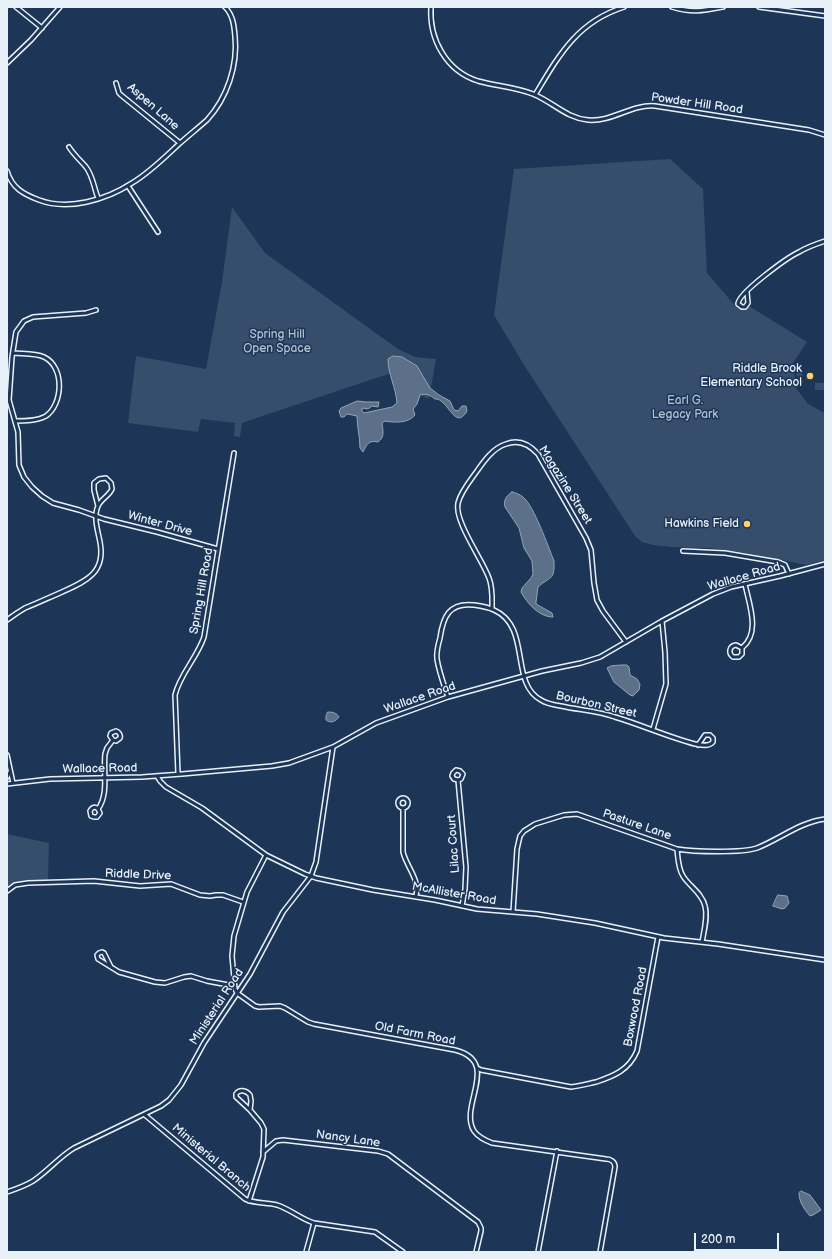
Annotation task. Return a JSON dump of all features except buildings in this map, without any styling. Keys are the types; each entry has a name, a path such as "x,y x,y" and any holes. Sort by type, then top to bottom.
{"street":[{"path":"16,7 42,28"},
{"path":"7,63 31,40 60,7"},
{"path":"7,171 10,180 18,190 30,197 55,204 68,205 88,201 116,192 128,186 148,172 200,127 213,113 223,96 236,58 234,22 232,16 225,7"},
{"name":"Powder Hill Road","path":"431,7 436,41 445,58 455,68 466,76 479,81 511,87 535,95 569,115 588,120 608,118 636,107 649,106 809,130 825,135"},
{"path":"535,95 559,56 576,35 592,23 615,10 624,7"},
{"path":"672,7 684,11 695,12 722,7"},
{"path":"758,7 825,16"},
{"name":"Aspen Lane","path":"116,83 121,95 180,143"},
{"path":"69,147 89,172 98,198"},
{"path":"128,186 158,232"},
{"path":"747,292 748,303 745,307 742,307 738,304 738,300 760,280 789,257 825,241"},
{"path":"13,353 37,355 46,359 55,368 59,380 55,403 48,414 36,420 15,421 10,407 8,394 13,353 16,332 19,326 36,316 86,313 96,310"},
{"name":"Winter Drive","path":"15,421 19,438 19,465 24,477 27,483 53,503 79,510 96,517 218,549"},
{"name":"Magazine Street","path":"492,609 492,591 489,578 461,521 457,508 458,502 468,484 492,453 503,445 522,442 538,454 586,538 591,550 597,600 603,612 626,642"},
{"name":"Spring Hill Road","path":"178,774 175,695 179,683 199,649 203,638 234,453"},
{"path":"7,620 25,608 83,583 93,575 97,569 101,557 96,517 98,506 94,483 99,479 106,478 111,483 112,489 98,506"},
{"path":"683,551 719,553 778,562 785,565 789,574"},
{"name":"Wallace Road","path":"7,784 50,779 157,776 283,765 333,747 376,723 448,697 552,668 591,660 609,653 662,621 713,594 745,584 825,564"},
{"path":"742,648 739,645 732,646 730,654 733,657 739,657 743,652 742,648 747,643 752,631 752,619 745,584"},
{"path":"448,697 440,672 437,656 440,633 444,620 452,609 458,606 471,605 492,609 499,612 507,619 514,630 524,676"},
{"path":"653,729 666,684 662,621"},
{"name":"Bourbon Street","path":"524,676 528,687 535,696 541,700 560,706 614,716 698,745"},
{"path":"705,735 710,735 713,738 709,745 698,745 705,735"},
{"path":"98,809 104,797 105,754 107,748 113,740"},
{"name":"Ministerial Road","path":"7,1192 33,1181 63,1155 74,1148 145,1114 166,1102 178,1091 204,1043 257,961 283,912 311,876 316,862 333,747"},
{"path":"7,755 10,772 14,783"},
{"path":"7,778 10,772"},
{"name":"McAllister Road","path":"157,776 166,787 196,804 266,855 311,876 373,890 416,896 477,909 513,912 595,923 658,937 825,960"},
{"name":"Lilac Court","path":"458,780 466,867 465,889 462,906"},
{"path":"403,808 403,852 404,858 416,882 416,896"},
{"name":"Pasture Lane","path":"513,912 518,842 524,831 535,824 564,815 577,814 677,849 738,851 750,850 810,822 825,819"},
{"path":"677,849 683,875 704,901 706,907 702,942"},
{"path":"237,993 234,986 232,949 246,892 266,855"},
{"name":"Riddle Drive","path":"7,891 15,885 28,883 94,882 140,886 168,883 178,885 200,895 223,895 243,902"},
{"name":"Boxwood Road","path":"477,1068 571,1087 584,1085 621,1072 631,1062 637,1051 658,937"},
{"path":"111,967 103,952 97,955 98,959 111,967 122,973 158,983 165,983 184,976 191,976 207,981 234,986"},
{"name":"Old Farm Road","path":"237,993 255,1006 283,1007 314,1024 460,1051 471,1057 477,1068"},
{"path":"477,1068 478,1078 471,1111 471,1120 474,1131 478,1136 492,1143 609,1159 614,1163 615,1167 600,1252"},
{"path":"249,1201 262,1161 263,1127 250,1110 236,1097 237,1092 240,1090 250,1094 250,1110"},
{"name":"Ministerial Branch","path":"145,1114 245,1199 249,1201 267,1202 277,1205 314,1223 375,1232 403,1252"},
{"name":"Nancy Lane","path":"263,1152 276,1141 283,1140 385,1153 394,1158 476,1220 481,1228 476,1252"},
{"path":"538,1252 557,1151"},
{"path":"306,1252 314,1223"}],"green space":[{"name":"Earl G. Legacy Park","path":"670,159 703,189 707,273 738,309 744,310 749,306 807,342 793,363 796,388 808,404 825,413 825,560 807,565 741,552 709,548 671,547 642,542 635,536 524,365 494,315 514,169"},
{"name":"Spring Hill Open Space","path":"232,207 265,253 398,349 415,357 436,359 429,399 406,389 397,371 242,423 240,437 234,436 235,423 201,419 198,432 128,423 136,356 206,369 222,282"},
{"path":"797,366 802,367 803,375 800,378 796,375"},
{"path":"815,383 825,383 825,390 815,390"},
{"path":"7,834 49,843 48,881 18,882 7,886"}],"shaded area":[{"path":"394,356 402,357 417,366 430,388 450,401 454,410 458,411 462,406 466,406 467,411 459,418 455,416 440,400 424,394 420,395 417,404 413,409 415,415 412,418 402,422 385,421 382,423 382,438 378,442 369,443 363,452 360,448 357,416 347,414 344,417 341,417 339,411 341,408 357,401 379,402 378,407 372,406 368,409 362,408 364,413 392,407 397,403 388,365 388,359"},
{"path":"512,492 523,497 532,509 554,561 553,575 538,587 536,602 536,604 552,613 553,617 543,615 534,609 521,592 522,588 533,574 532,561 524,548 519,528 505,507 504,503 508,495"},
{"path":"627,665 629,667 630,675 637,679 640,684 639,690 633,696 614,682 607,668"},
{"path":"328,712 335,713 339,717 333,722 330,722 326,720"},
{"path":"778,895 787,896 789,903 785,908 782,909 773,906"},
{"path":"801,1191 810,1195 821,1210 810,1216 801,1202 799,1193"}],"place":[{"name":"Riddle Brook Elementary School","path":"810,376"},
{"name":"Hawkins Field","path":"747,524"}]}
